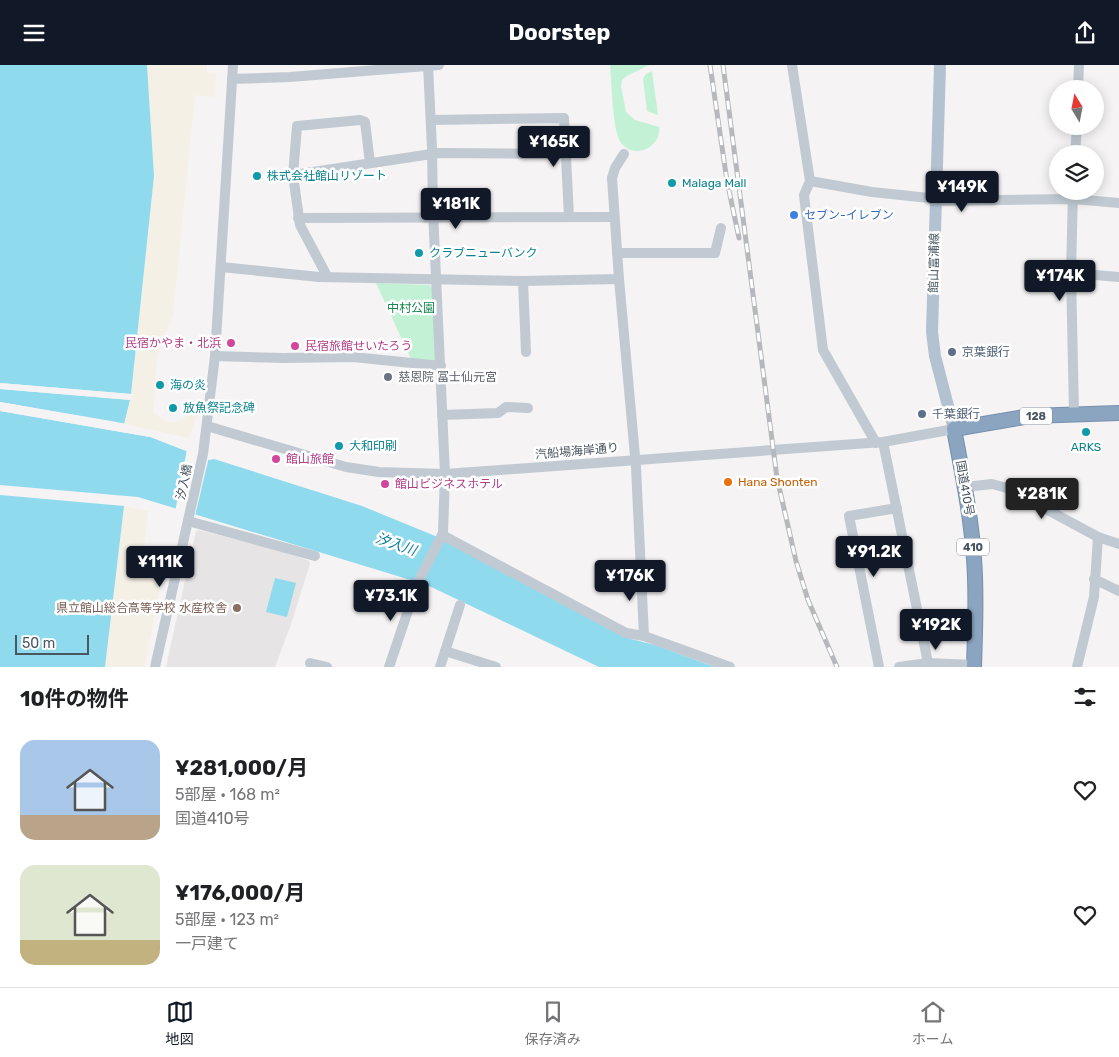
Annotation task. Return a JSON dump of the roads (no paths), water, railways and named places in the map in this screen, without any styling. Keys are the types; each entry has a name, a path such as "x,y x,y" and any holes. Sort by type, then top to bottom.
{"highway":[{"name":"128","path":"954,429 1030,416 1074,413 1119,413"},
{"name":"国道410号","path":"954,429 971,524 976,587 974,666"}],"main road":[{"name":"館山富浦線","path":"940,65 932,332 935,356 954,429"}],"street":[{"name":"汐入橋","path":"155,667 208,425 215,356 233,65"},
{"path":"232,79 290,77 439,65"},
{"path":"792,65 810,181 804,195 823,350 880,443 897,508 928,663"},
{"path":"1078,80 1079,65"},
{"path":"389,667 417,584 442,537 445,474 428,66"},
{"path":"431,120 564,118 569,217"},
{"path":"327,276 298,218 293,175 297,125 360,120 365,122 370,163"},
{"path":"293,175 432,154 565,154"},
{"path":"624,154 615,168 612,178 636,467 644,637"},
{"path":"810,181 872,192 929,198 935,201 1049,196"},
{"path":"1073,200 1071,273 1074,413"},
{"path":"1102,200 1119,203"},
{"path":"298,218 614,217"},
{"path":"617,253 715,253 721,228"},
{"path":"221,267 319,277 523,281 619,279"},
{"path":"1071,273 1119,277"},
{"path":"523,281 526,352"},
{"path":"215,356 353,357 441,366"},
{"path":"442,415 498,413 506,407 528,408"},
{"name":"汽船場海岸通り","path":"208,425 346,467 379,472 445,474 880,443 954,429"},
{"path":"965,487 992,483 1007,488 1098,537 1119,545"},
{"path":"879,667 848,516 897,508"},
{"path":"188,518 315,556"},
{"path":"442,537 626,633 644,637 730,667"},
{"path":"1077,667 1094,597 1098,537"},
{"path":"1094,579 1119,591"},
{"path":"440,667 460,605"},
{"path":"444,651 496,667"},
{"path":"310,663 327,667"},
{"path":"899,667 928,663 974,666"}],"water":[{"path":"0,65 147,65 154,176 131,394 0,383"},
{"path":"0,389 130,400 124,424 0,402"},
{"name":"汐入川","path":"0,411 150,437 209,460 214,459 362,506 445,540 631,639 655,645 715,667 599,667 427,585 138,497 0,485"},
{"path":"0,495 124,506 105,667 0,667"},
{"path":"275,578 296,583 287,617 266,612"}],"railway":[{"path":"710,65 727,181 739,238"},
{"path":"723,65 777,478 796,561 808,600 837,667"}],"place":[{"name":"株式会社館山リゾート","path":"257,176"},
{"name":"Malaga Mall","path":"672,183"},
{"name":"セブン-イレブン","path":"794,215"},
{"name":"クラブニューバンク","path":"419,253"},
{"name":"民宿かやま・北浜","path":"231,343"},
{"name":"民宿旅館せいたろう","path":"295,346"},
{"name":"京葉銀行","path":"952,352"},
{"name":"慈恩院 冨士仙元宮","path":"388,377"},
{"name":"海の炎","path":"160,385"},
{"name":"放魚祭記念碑","path":"173,408"},
{"name":"千葉銀行","path":"922,414"},
{"name":"ARKS","path":"1086,432"},
{"name":"大和印刷","path":"339,446"},
{"name":"館山旅館","path":"276,459"},
{"name":"Hana Shonten","path":"728,482"},
{"name":"館山ビジネスホテル","path":"385,484"},
{"name":"県立館山総合高等学校 水産校舎","path":"237,608"}],"park label":[{"name":"中村公園","path":"411,308"}]}
